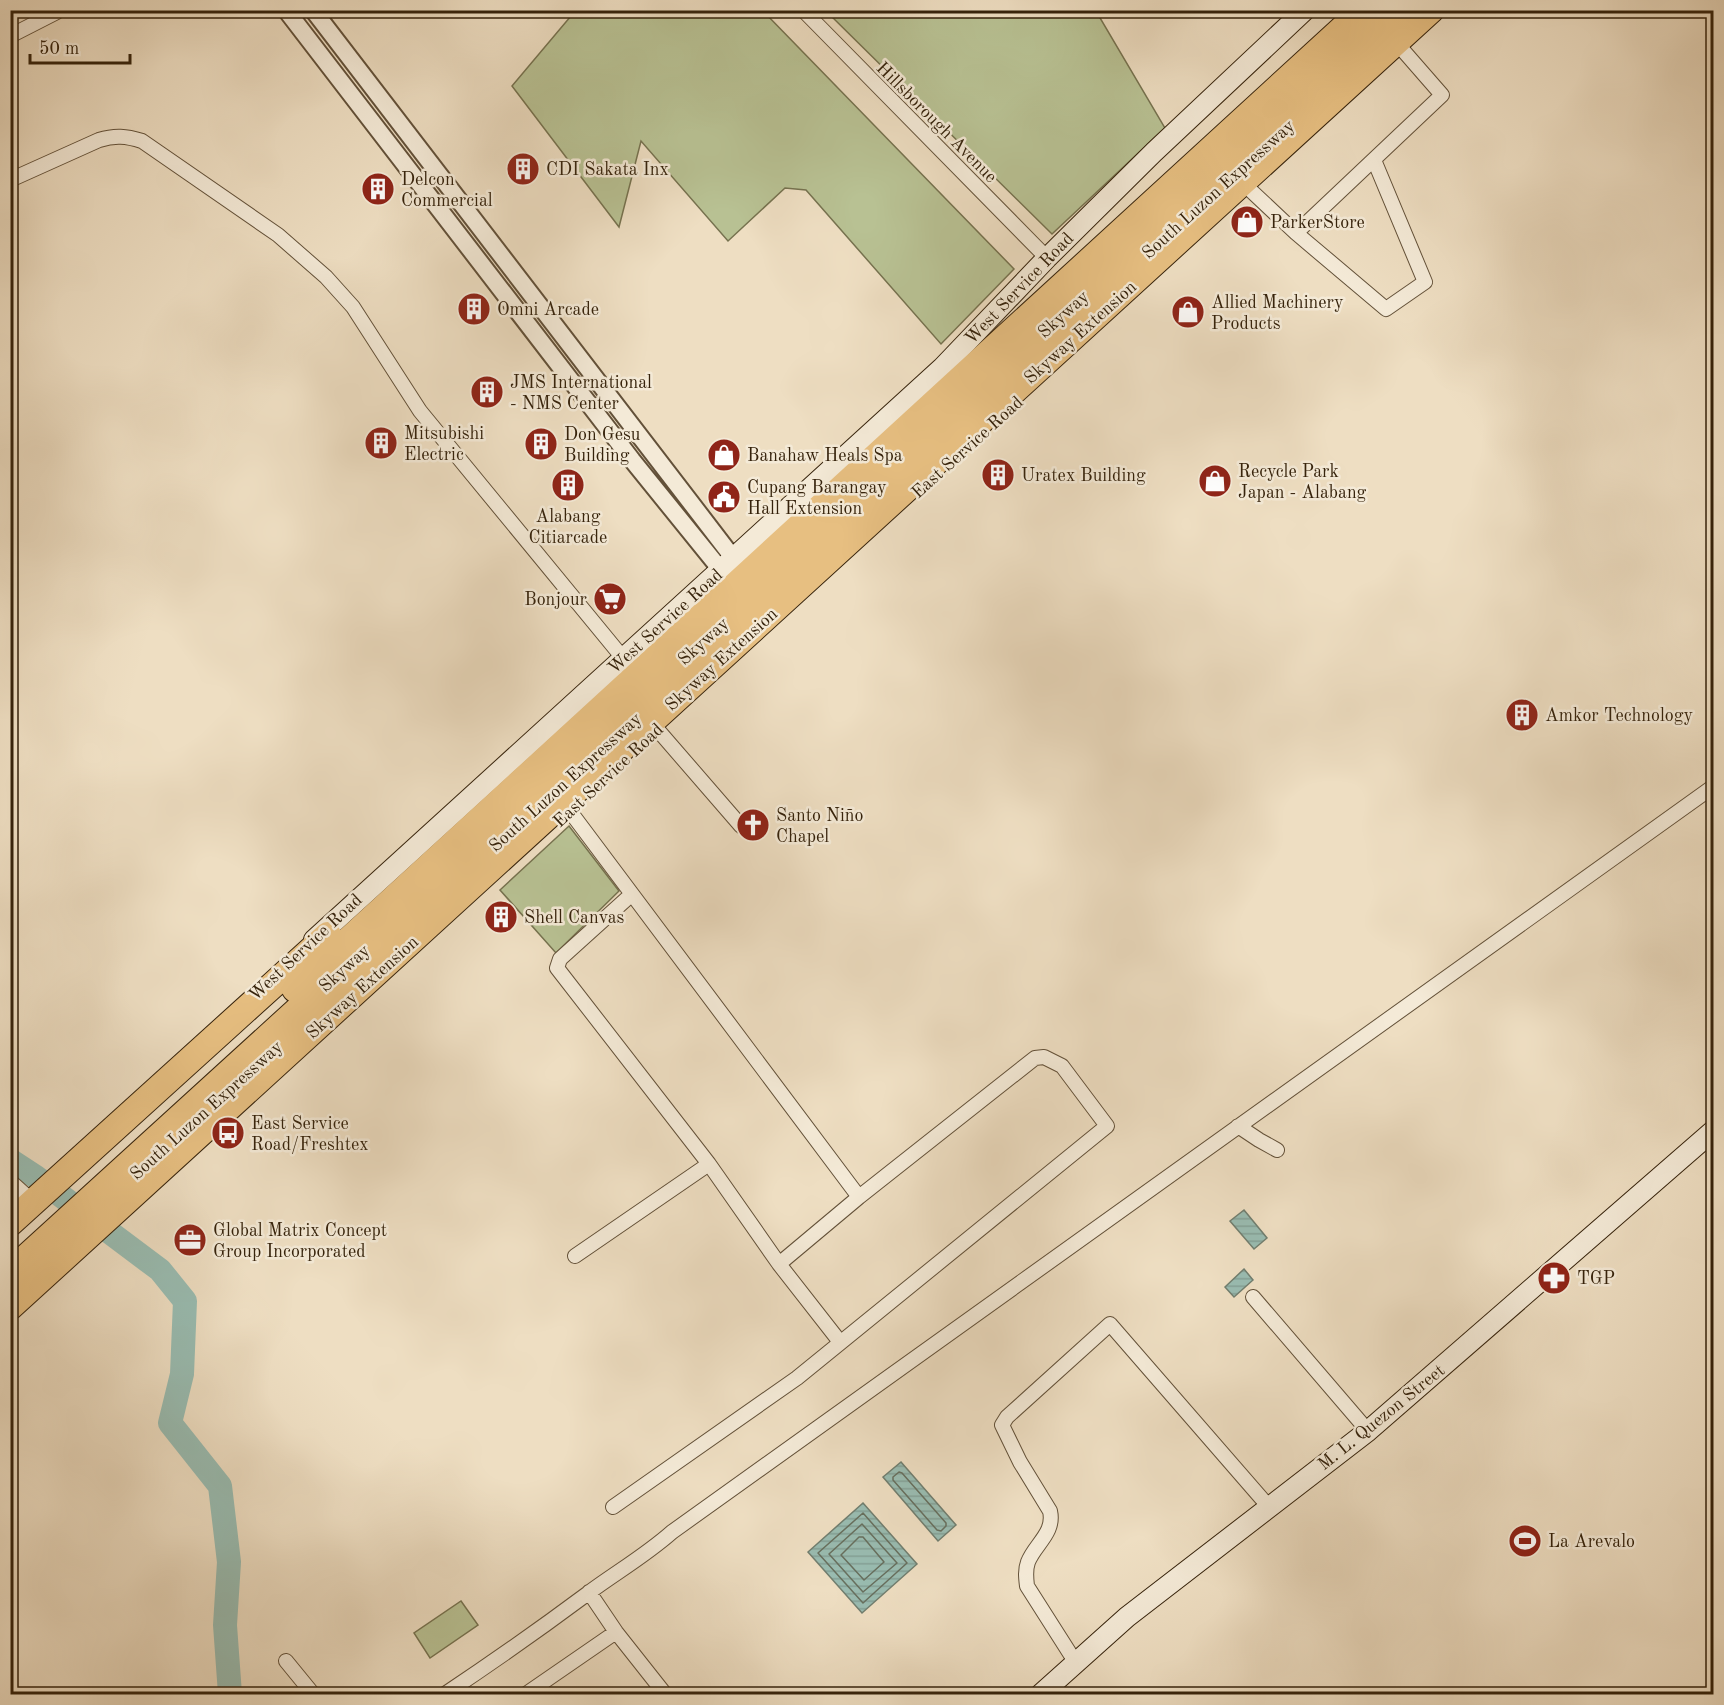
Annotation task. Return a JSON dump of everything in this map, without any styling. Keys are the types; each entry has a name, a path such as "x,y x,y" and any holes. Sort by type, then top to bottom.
{"highway":[{"path":"10,1223 1055,275 1217,120 1338,10"},
{"name":"South Luzon Expressway","path":"10,1249 50,1193 1363,10"},
{"name":"Skyway","path":"10,1258 1379,10"},
{"name":"Skyway","path":"10,1272 1396,10"},
{"name":"South Luzon Expressway","path":"10,1289 98,1224 1414,10"},
{"name":"Skyway Extension","path":"10,1307 1431,10"}],"main road":[{"name":"West Service Road","path":"10,1217 50,1193 623,658 942,368 1047,258 1154,152 1305,10"},
{"name":"East Service Road","path":"10,1318 98,1224 569,810 1061,361 1246,186 1441,10"},
{"name":"M. L. Quezon Street","path":"1041,1695 1127,1617 1368,1431 1713,1130"}],"street":[{"path":"10,36 57,12 56,10"},
{"path":"286,10 632,460 727,564"},
{"path":"313,10 555,326 727,564"},
{"name":"Hillsborough Avenue","path":"803,10 1047,258"},
{"path":"1296,233 1442,95 1401,48"},
{"path":"10,180 99,140 123,135 142,141 278,235 326,277 353,307 420,411 623,658"},
{"path":"1246,186 1296,233 1386,309 1425,282 1374,160"},
{"path":"538,338 555,326"},
{"path":"657,729 741,826"},
{"path":"444,1695 614,1576 672,1532 1713,786"},
{"path":"569,810 859,1197"},
{"path":"632,894 560,959 557,968 709,1164 779,1264 840,1342"},
{"path":"613,1507 778,1392 1107,1126 1062,1066 1044,1058 1035,1058 859,1197 779,1264"},
{"path":"1238,1126 1277,1150"},
{"path":"575,1256 709,1164"},
{"path":"10,1181 50,1193"},
{"path":"1253,1298 1368,1431"},
{"path":"1076,1663 1026,1586 1029,1561 1050,1527 1052,1519 1002,1425 1110,1324 1269,1507"},
{"path":"589,1592 616,1632 665,1695"},
{"path":"526,1695 616,1632"},
{"path":"286,1661 313,1695"}],"green space":[{"path":"576,10 763,11 1014,269 941,344 806,190 785,188 728,241 641,141 619,227 512,86"},
{"path":"826,11 1096,11 1165,128 1052,234"},
{"path":"569,826 619,891 556,953 500,890"},
{"path":"461,1601 478,1625 430,1658 414,1633"}],"water":[{"path":"1244,1210 1267,1238 1254,1249 1230,1221"},
{"path":"1244,1269 1253,1280 1234,1297 1225,1287"},
{"path":"901,1462 956,1525 938,1541 883,1477"},
{"path":"863,1503 917,1564 862,1613 808,1552"},
{"name":"La Arevalo","path":"1530,1527 1539,1539 1519,1554 1510,1542"}],"waterway":[{"path":"10,1160 160,1270 185,1301 182,1374 170,1423 220,1486 229,1562 225,1625 230,1694"}],"place":[{"name":"CDI Sakata Inx","path":"523,169"},
{"name":"Delcon Commercial","path":"378,189"},
{"name":"ParkerStore","path":"1247,222"},
{"name":"Omni Arcade","path":"474,309"},
{"name":"Allied Machinery Products","path":"1188,312"},
{"name":"JMS International - NMS Center","path":"487,392"},
{"name":"Mitsubishi Electric","path":"381,443"},
{"name":"Don Gesu Building","path":"541,444"},
{"name":"Banahaw Heals Spa","path":"724,455"},
{"name":"Uratex Building","path":"998,475"},
{"name":"Recycle Park Japan - Alabang","path":"1215,481"},
{"name":"Alabang Citiarcade","path":"568,485"},
{"name":"Cupang Barangay Hall Extension","path":"724,497"},
{"name":"Bonjour","path":"610,599"},
{"name":"Amkor Technology","path":"1522,715"},
{"name":"Santo Niño Chapel","path":"753,825"},
{"name":"Shell Canvas","path":"501,917"},
{"name":"East Service Road/Freshtex","path":"228,1133"},
{"name":"Global Matrix Concept Group Incorporated","path":"190,1240"},
{"name":"TGP","path":"1554,1278"},
{"name":"La Arevalo","path":"1525,1541"}]}
